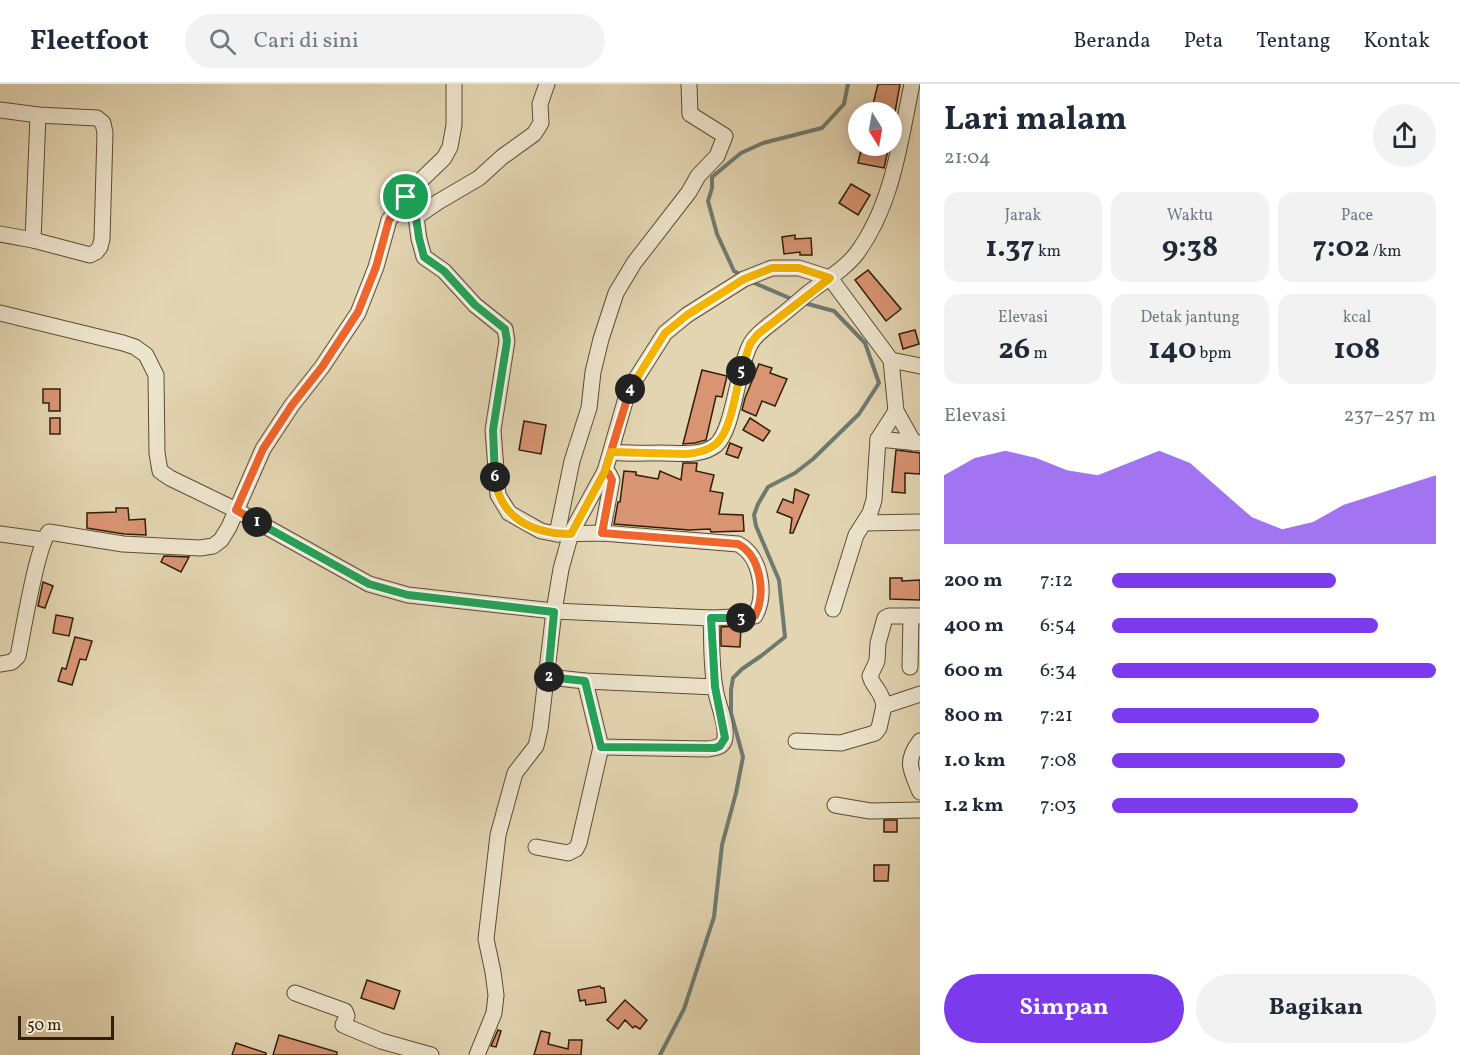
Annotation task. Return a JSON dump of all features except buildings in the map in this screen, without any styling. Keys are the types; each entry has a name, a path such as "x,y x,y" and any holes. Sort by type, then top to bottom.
{"street":[{"path":"0,664 12,662 18,656 47,534 56,532 123,544 213,546 226,534 263,449 358,312 376,267 389,220 418,183 437,166 450,147 454,125 454,84"},
{"path":"416,217 479,178 502,157 534,134 542,123 540,104 547,84"},
{"path":"477,1055 494,1013 496,995 486,939 498,834 515,773 536,746 548,677 572,461 589,408 593,372 601,339 616,293 634,263 657,237 698,176 717,156 726,136 690,114 689,84"},
{"path":"611,452 686,454 716,445 726,427 750,344 758,334 846,266 858,252 878,217 888,193 897,159 912,84"},
{"path":"0,110 38,115 97,118 103,123 105,133 100,247 90,255 0,234"},
{"path":"33,240 38,115"},
{"path":"0,313 123,343 135,347 146,355 156,375 157,453 160,471 236,510 369,584 408,595 554,612 711,618 755,616 758,610 760,583 757,567 753,556 746,548 738,544 602,533 564,534 541,531 515,518 505,509 498,495 493,430 507,341 505,329 475,305 444,271 424,257 416,217 406,197"},
{"path":"564,534 605,471 628,391 665,333 687,315 749,277 772,268 799,268 830,278 891,360 896,411 917,443"},
{"path":"891,360 920,366"},
{"path":"833,609 856,535 870,513 874,500 878,440 896,411"},
{"path":"878,440 917,443"},
{"path":"602,533 612,480 605,471"},
{"path":"864,524 920,522"},
{"path":"0,534 44,540"},
{"path":"796,741 841,743 875,733 879,728 884,706 880,690 872,683 870,676 877,661 878,643 885,618 889,616 915,616 910,667"},
{"path":"601,747 707,749 720,746 725,738 715,687 711,618"},
{"path":"548,677 715,687"},
{"path":"536,847 568,853 576,849 601,747 585,681"},
{"path":"884,706 920,694"},
{"path":"920,741 909,765 920,792"},
{"path":"835,805 870,811 920,810"},
{"path":"295,993 345,1011 347,1016 343,1025 381,1041 431,1055"}],"waterway":[{"path":"743,276 734,271 717,234 708,201 712,188 712,177 741,153 763,143 822,128 844,104 848,84"},
{"path":"752,282 794,300"},
{"path":"660,1055 684,1009 714,917 722,845 743,757 731,713 733,678 785,637 779,580 756,526 754,515 768,487 795,473 813,459 859,414 879,383 865,343 834,311 804,303"}],"route":[{"path":"406,197 389,220 376,267 358,312 345,334 292,405 263,449 236,510 369,584 408,595 554,612 548,677 585,681 601,747 707,749 720,746 725,738 715,687 711,618 755,616 758,610 760,583 753,556 746,548 738,544 602,533 612,480 605,471 628,391 665,333 706,302 754,274 772,268 799,268 830,278 758,334 750,344 726,427 716,445 686,454 611,452 605,471 571,534 541,531 509,513 501,503 495,480 493,430 507,341 505,329 475,305 444,271 424,257 416,217 406,197"}]}
